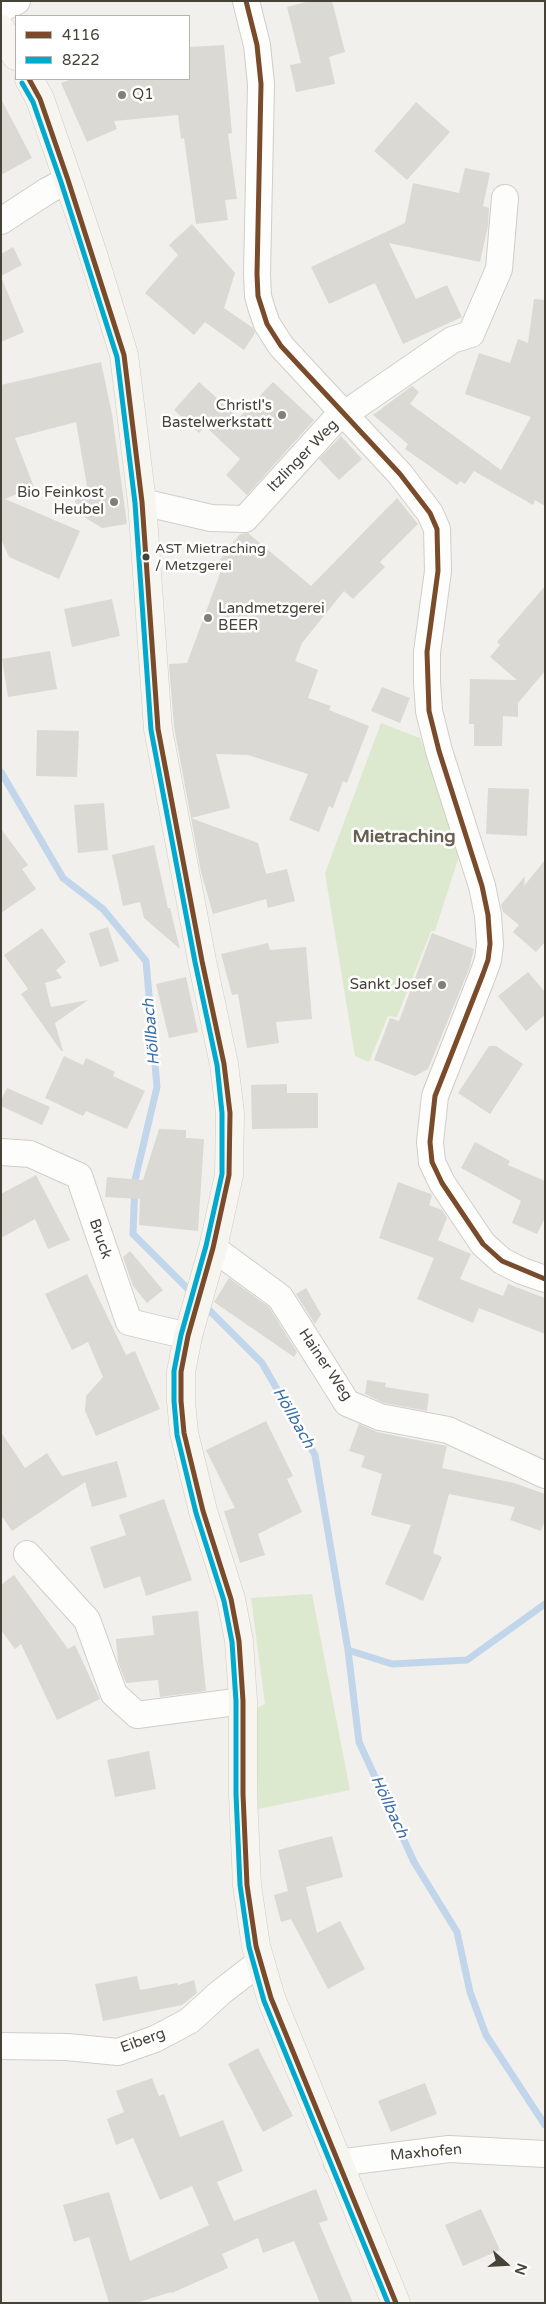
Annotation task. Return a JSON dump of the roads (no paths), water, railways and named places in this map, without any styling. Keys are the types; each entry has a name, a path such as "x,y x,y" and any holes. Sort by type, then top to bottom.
{"main road":[{"path":"1,29 15,54"},
{"path":"30,80 40,99 68,180 124,355 142,502 158,729 202,962 224,1064 230,1113 228,1176 213,1248 190,1326 181,1372 181,1401 184,1433 203,1512 231,1599 239,1640 244,1701 243,1794 247,1885 260,1962 271,1998 337,2163 396,2303"}],"street":[{"path":"1,10 17,1"},
{"path":"246,1 257,45 260,84 257,186 258,296 267,324 281,346 400,474 430,513 437,529 438,571 427,652 429,711 439,751 471,848 488,915 490,944 488,960 435,1096 430,1142 432,1162 442,1183 483,1244 502,1261 522,1271 545,1279"},
{"path":"1,221 47,191 68,180"},
{"name":"Itzlinger Weg","path":"142,502 211,518 244,519 333,422 452,340 470,334 500,269 505,198"},
{"name":"Bruck","path":"1,1152 30,1154 79,1176 129,1322 190,1326"},
{"name":"Hainer Weg","path":"213,1248 280,1297 347,1403 380,1417 448,1430 543,1474"},
{"path":"26,1554 87,1620 114,1694 137,1715 244,1701"},
{"name":"Eiberg","path":"1,2046 67,2047 118,2052 155,2039 188,2022 221,1992 260,1962"},
{"name":"Maxhofen","path":"337,2163 449,2148 545,2154"}],"waterway":[{"name":"Höllbach","path":"1,772 63,878 103,909 146,961 157,1087 135,1180 133,1234 193,1294"},
{"name":"Höllbach","path":"204,1305 262,1363 315,1455 348,1650 359,1742 414,1862 457,1932 470,1992 486,2035 545,2125"},
{"path":"348,1650 392,1664 467,1660 545,1604"}],"place":[{"name":"Q1","path":"122,95"},
{"name":"Christl's Bastelwerkstatt","path":"282,415"},
{"name":"Bio Feinkost Heubel","path":"114,502"},
{"name":"AST Mietraching / Metzgerei","path":"146,557"},
{"name":"Landmetzgerei BEER","path":"208,618"},
{"name":"Sankt Josef","path":"442,985"}],"district":[{"name":"Mietraching","path":"404,837"}]}
